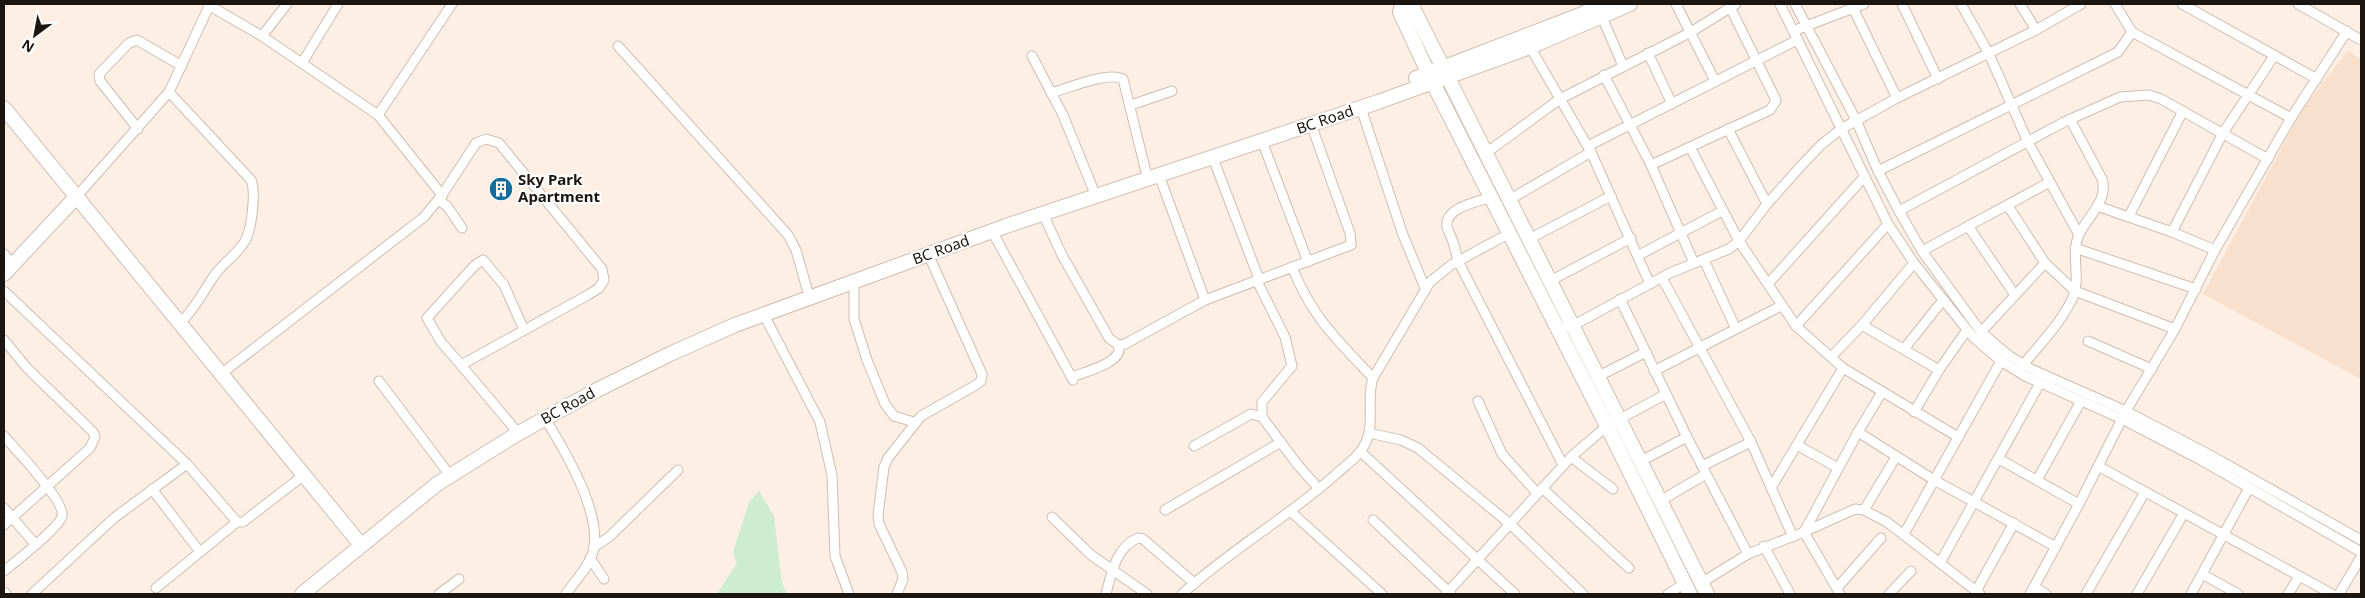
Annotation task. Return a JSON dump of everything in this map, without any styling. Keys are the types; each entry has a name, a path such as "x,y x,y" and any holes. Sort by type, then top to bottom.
{"street":[{"path":"262,36 287,4"},
{"path":"302,63 338,4"},
{"path":"378,115 452,4"},
{"path":"1402,4 1400,12 1430,76 1510,233 1565,328 1597,377 1613,423 1639,462 1704,588 1748,554 1764,546 1793,537 1844,512 1855,509 1864,510 1904,534 1978,592 2014,523"},
{"path":"1411,4 1550,281 1565,328 1613,423 1687,589 1668,594"},
{"name":"BC Road","path":"291,594 437,484 515,431 592,383 732,318 763,311 854,281 927,252 1444,71 1530,47 1596,8 1630,4"},
{"path":"1676,4 1715,81"},
{"path":"1780,4 1888,224 1914,262 1967,330 2001,361 2040,383 2080,401 2124,415 2361,552"},
{"path":"1795,4 1856,120 1878,171 1899,211 1922,251 1981,332 2023,364 2218,460 2361,540"},
{"path":"1509,200 1632,124 1756,60 1808,27 1852,6 1864,4"},
{"path":"1902,4 1938,79"},
{"path":"1961,4 1989,54 2010,104 2048,183 2079,235"},
{"path":"2020,4 2036,30"},
{"path":"2115,4 2132,32 2291,118"},
{"path":"2182,4 2317,79"},
{"path":"2298,4 2361,40"},
{"path":"2314,12 2319,4"},
{"path":"7,264 77,196 169,92 210,5 262,36 378,115 442,194 441,202 447,206 462,228"},
{"path":"1486,153 1560,99 1691,32 1733,5 1756,60 1774,96 1774,106 1770,110 1651,165"},
{"path":"1565,328 1662,278 1729,249 1739,242 1767,204 1821,145 1841,129 1897,98 2036,30 2076,5"},
{"path":"1852,6 1897,98"},
{"path":"1444,71 1596,8 1623,66"},
{"path":"2046,594 2032,591 2080,504 2124,415 2175,329 2215,250 2291,118 2347,31"},
{"path":"1878,171 2118,52 2132,32"},
{"path":"138,129 100,81 100,74 133,41 142,42 182,66"},
{"path":"618,46 788,235 796,250 807,289"},
{"path":"1530,47 1590,149 1639,255 1650,284"},
{"path":"1648,53 1672,104"},
{"path":"1032,56 1063,115 1093,189"},
{"path":"2172,232 2223,133 2247,94 2274,56"},
{"path":"1604,75 1632,124 1694,263"},
{"path":"1051,93 1107,76 1118,76 1123,79 1152,173 1205,300"},
{"name":"BC Road","path":"302,594 400,502 446,470 515,431 546,420 597,390 807,289 992,231 1047,210 1093,189 1213,158 1361,108 1430,76"},
{"path":"1130,105 1172,91"},
{"path":"169,92 251,180 255,189 248,236 244,244 216,273 196,306 180,323"},
{"path":"1899,211 2070,119 2120,97 2137,94 2149,95 2183,111 2268,159"},
{"path":"4,108 358,542"},
{"path":"1361,108 1403,235 1425,288"},
{"path":"2129,216 2183,111"},
{"path":"2023,364 2068,307 2075,291 2075,248 2079,235 2103,197 2104,188 2070,119"},
{"path":"1118,345 1125,344 1205,300 1348,247 1352,240 1311,124"},
{"path":"1728,129 1767,204"},
{"path":"221,374 424,218 476,143 486,140 499,143 602,270 604,280 599,288 460,365"},
{"path":"1262,141 1308,262"},
{"path":"1690,147 1739,242 1796,326 1843,368 1958,437"},
{"path":"1213,158 1259,279 1257,281 1285,337 1292,366 1262,402 1262,417 1319,489"},
{"path":"1768,284 1865,176"},
{"path":"1922,251 2048,183"},
{"path":"1529,239 1611,196"},
{"path":"1492,197 1460,208 1448,220 1447,228 1453,241 1458,261 1563,465"},
{"path":"2008,206 2044,263 2075,291 2175,329"},
{"path":"2097,206 2172,232 2215,250"},
{"path":"992,231 1073,378 1113,360 1120,350 1118,345 1109,338 1059,250 1047,210"},
{"path":"1639,255 1680,231 1722,211"},
{"path":"1796,326 1888,224"},
{"path":"1968,226 2015,295"},
{"path":"1182,594 1319,489 1361,452 1369,433 1370,385 1372,378 1425,288 1438,274 1458,261 1510,233"},
{"path":"1550,281 1631,238"},
{"path":"2075,248 2196,289"},
{"path":"897,594 903,580 902,572 879,524 878,515 884,468 914,422 927,411 976,385 981,381 982,374 927,252"},
{"path":"515,431 440,342 427,318 475,265 483,260 504,285 524,330"},
{"path":"1704,260 1736,329"},
{"path":"1830,358 1862,326 1914,262"},
{"path":"1981,332 2044,263"},
{"path":"1292,267 1303,294 1320,321 1372,378"},
{"path":"1662,278 1698,348 1751,442 1793,537"},
{"path":"854,281 854,319 867,360 885,404 894,416 914,422"},
{"path":"4,291 187,464 237,522"},
{"path":"1620,299 1687,437 1748,554"},
{"path":"1904,348 1943,300"},
{"path":"1654,371 1781,306"},
{"path":"763,311 820,422 832,476 835,556 849,594"},
{"path":"1862,326 1904,348 1939,370"},
{"path":"1914,412 1939,370 1967,330"},
{"path":"4,340 20,361 93,432 95,437 90,448 4,526"},
{"path":"2088,342 2152,369"},
{"path":"1597,377 1646,352"},
{"path":"1904,534 2001,361"},
{"path":"1771,488 1843,368"},
{"path":"379,381 446,470"},
{"path":"1940,563 2040,383"},
{"path":"1804,532 1882,392"},
{"path":"1372,520 1448,593 1571,457 1613,423 1666,394"},
{"path":"1478,401 1502,454 1540,491 1629,568"},
{"path":"2037,480 2080,401"},
{"path":"1194,446 1251,414 1262,417"},
{"path":"546,420 569,458 583,488 593,528 594,547 590,558 566,594"},
{"path":"1858,432 1934,480 2056,546"},
{"path":"1369,433 1401,440 1418,448 1510,524 1583,594"},
{"path":"4,436 47,486 62,509 63,515 56,526 4,571"},
{"path":"1639,462 1687,437"},
{"path":"1165,510 1281,442"},
{"path":"1702,466 1751,442"},
{"path":"1797,445 1838,468"},
{"path":"1361,452 1515,594"},
{"path":"1571,457 1613,489"},
{"path":"1864,510 1896,457"},
{"path":"1999,459 2080,504"},
{"path":"32,594 107,525 187,464"},
{"path":"2098,466 2332,594"},
{"path":"594,547 609,537 678,470"},
{"path":"1660,501 1706,474"},
{"path":"156,588 237,522 243,522 304,475"},
{"path":"2191,594 2249,488"},
{"path":"152,489 200,552"},
{"path":"2086,594 2144,492"},
{"path":"4,508 35,544"},
{"path":"1290,511 1382,594"},
{"path":"2138,594 2184,513"},
{"path":"1052,517 1091,555 1147,594"},
{"path":"1804,532 1838,591 1881,538"},
{"path":"1106,594 1112,571 1121,551 1138,538 1143,539 1194,583"},
{"path":"1764,546 1790,594"},
{"path":"2339,594 2361,557"},
{"path":"590,558 604,579"},
{"path":"1889,594 1911,572"},
{"path":"2202,574 2238,594"},
{"path":"2288,594 2299,577"},
{"path":"439,594 460,579"}],"shaded area":[{"path":"2348,51 2361,59 2361,375 2359,378 2203,294 2303,108"}],"green space":[{"path":"759,491 774,516 782,583 787,594 717,594 737,563 733,552 749,502"}],"place":[{"name":"Sky Park Apartment","path":"501,189"}]}
